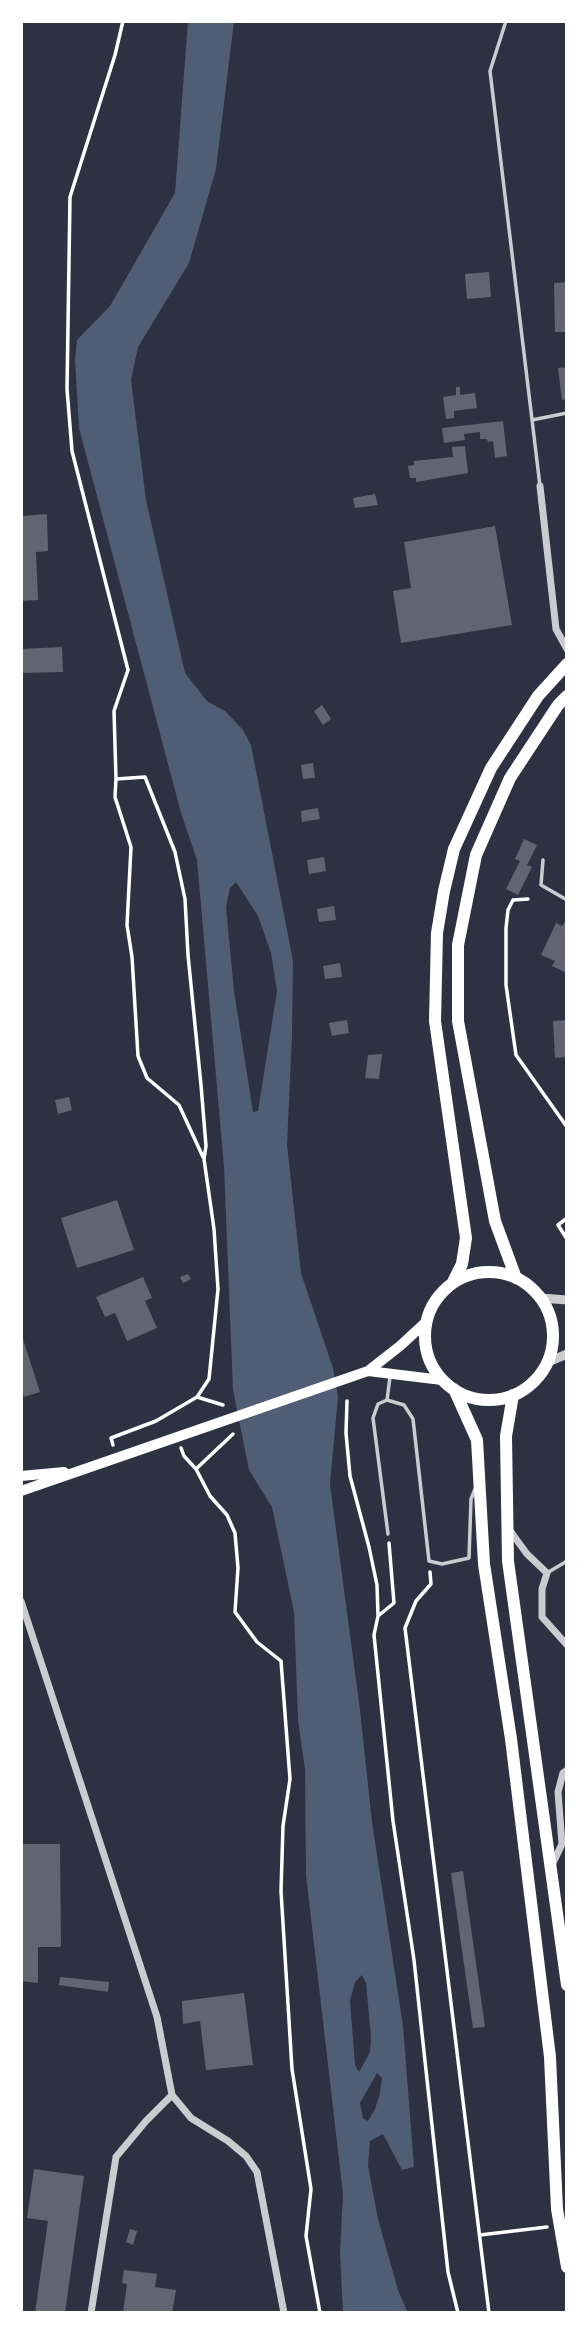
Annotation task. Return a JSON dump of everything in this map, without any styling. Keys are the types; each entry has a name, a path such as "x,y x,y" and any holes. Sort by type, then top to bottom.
{"main road":[{"path":"453,1282 462,1264 466,1238 435,1021 437,933 444,891 454,849 491,768 538,696 567,664"},
{"path":"516,1278 495,1221 458,1021 458,945 476,855 510,778 558,705 567,696"},
{"path":"495,1272 516,1278 530,1286 549,1313 553,1329 548,1362 539,1376 513,1395 493,1400 472,1398 442,1380 430,1363 425,1343 426,1322 431,1306 440,1293 453,1282 473,1273 495,1272"},
{"path":"21,1491 363,1372 400,1346 426,1322"},
{"path":"363,1372 391,1372 442,1380"},
{"path":"454,1389 477,1440 484,1564 511,1739 550,2057 559,2226 567,2267"},
{"path":"513,1395 506,1436 508,1561 567,1985"},
{"path":"21,1476 80,1470"}],"street":[{"path":"540,485 556,629 567,649"},
{"path":"541,1298 567,1300"},
{"path":"548,1362 567,1354"},
{"path":"508,1528 527,1554 547,1573 542,1589 542,1617 567,1646"},
{"path":"21,1601 157,2017 172,2095 191,2118 228,2141 246,2156 257,2172 284,2313"},
{"path":"550,1869 562,1844 558,1792 563,1773 567,1770"},
{"path":"91,2313 116,2157 172,2095"}],"lane":[{"path":"506,21 490,71 540,485"},
{"path":"532,420 567,413"},
{"path":"543,860 541,885 567,900"},
{"path":"387,1399 391,1372"},
{"path":"388,1534 373,1418 378,1404 387,1399 404,1405 413,1419 429,1562 442,1564 469,1558 471,1499 479,1481"},
{"path":"547,1573 567,1561"}],"path":[{"path":"123,21 116,55 70,197 67,389 72,451 128,670 114,711 115,797 131,847 127,925 132,957 138,1056 147,1079 179,1105 204,1159 214,1229 218,1289 209,1379 198,1397 156,1421 111,1438 113,1446 125,1442"},
{"path":"116,779 145,777 176,852 186,899 188,955 206,1146 204,1159"},
{"path":"528,900 513,900 508,911 506,928 506,985 516,1055 567,1127"},
{"path":"567,1218 558,1224 567,1239"},
{"path":"198,1397 223,1405"},
{"path":"346,1401 350,1476 377,1585 378,1616 374,1635 393,1821 414,1960 448,2272 458,2313"},
{"path":"196,1469 233,1434"},
{"path":"177,1437 184,1457 196,1469 210,1496 227,1515 235,1533 238,1568 235,1612 257,1642 281,1661 290,1779 283,1826 281,1891 292,2069 311,2189 306,2236 320,2313"},
{"path":"378,1616 394,1603 388,1534"},
{"path":"429,1562 431,1584 416,1601 405,1628 489,2313"},
{"path":"480,2235 559,2226"}],"water":[{"path":"188,21 234,21 216,169 189,263 138,347 131,380 146,500 185,673 207,701 225,711 243,730 251,745 293,961 287,1145 301,1273 333,1368 338,1397 330,1484 372,1822 403,2026 414,2167 402,2170 383,2134 370,2141 368,2166 378,2219 398,2290 408,2313 343,2313 340,2253 343,2194 306,1875 305,1770 298,1720 294,1612 272,1507 249,1470 233,1390 224,1167 197,860 181,813 79,428 75,360 77,340 110,306 175,193","holes":["236,882 258,916 271,953 277,991 258,1111 253,1112 234,991 226,907 230,888","362,1975 366,1983 371,2037 370,2052 359,2072 355,2065 350,2001 355,1982","377,2073 382,2078 380,2093 368,2121 363,2118 360,2103"]}],"building":[{"path":"489,272 491,297 467,299 465,274"},
{"path":"567,282 567,332 555,332 554,283"},
{"path":"567,367 567,399 562,400 558,368"},
{"path":"456,387 460,387 460,395 475,393 477,408 454,411 454,418 446,419 443,397 456,395"},
{"path":"503,421 507,456 495,458 493,441 480,439 480,432 464,434 465,440 444,443 442,428"},
{"path":"465,446 468,473 416,482 416,478 410,478 408,466 414,465 414,461 453,457 452,447"},
{"path":"375,494 378,505 355,508 353,498"},
{"path":"47,514 48,551 36,552 38,600 21,601 21,516"},
{"path":"495,526 512,625 401,643 393,591 411,588 404,542"},
{"path":"62,647 63,672 21,673 21,649"},
{"path":"322,705 331,719 323,725 314,711"},
{"path":"313,763 315,778 303,779 301,765"},
{"path":"318,808 320,819 302,822 301,811"},
{"path":"524,839 537,845 527,865 532,867 518,895 506,889 520,861 515,859"},
{"path":"324,857 326,871 309,874 307,860"},
{"path":"334,906 336,920 319,922 317,909"},
{"path":"565,922 567,973 552,966 555,961 541,955 556,923 562,926"},
{"path":"340,963 342,977 325,979 323,966"},
{"path":"347,1020 349,1033 332,1036 329,1023"},
{"path":"567,1020 567,1057 555,1058 553,1021"},
{"path":"382,1054 379,1079 365,1078 368,1055"},
{"path":"69,1097 72,1110 58,1114 55,1100"},
{"path":"117,1200 134,1250 77,1268 61,1218"},
{"path":"188,1274 191,1279 183,1283 180,1277"},
{"path":"143,1277 152,1298 145,1301 157,1328 127,1341 115,1313 105,1317 96,1297"},
{"path":"21,1333 40,1392 24,1397 21,1386"},
{"path":"21,1844 60,1844 61,1947 38,1947 38,1983 21,1981"},
{"path":"463,1871 485,2027 473,2028 451,1873"},
{"path":"60,1977 109,1982 108,1992 59,1985"},
{"path":"244,1993 253,2065 206,2070 200,2021 183,2024 182,2001"},
{"path":"34,2169 84,2176 65,2313 35,2313 48,2221 27,2218"},
{"path":"130,2229 137,2231 133,2245 126,2242"},
{"path":"124,2270 157,2274 155,2287 176,2290 172,2313 123,2313 127,2284 122,2283"}]}
